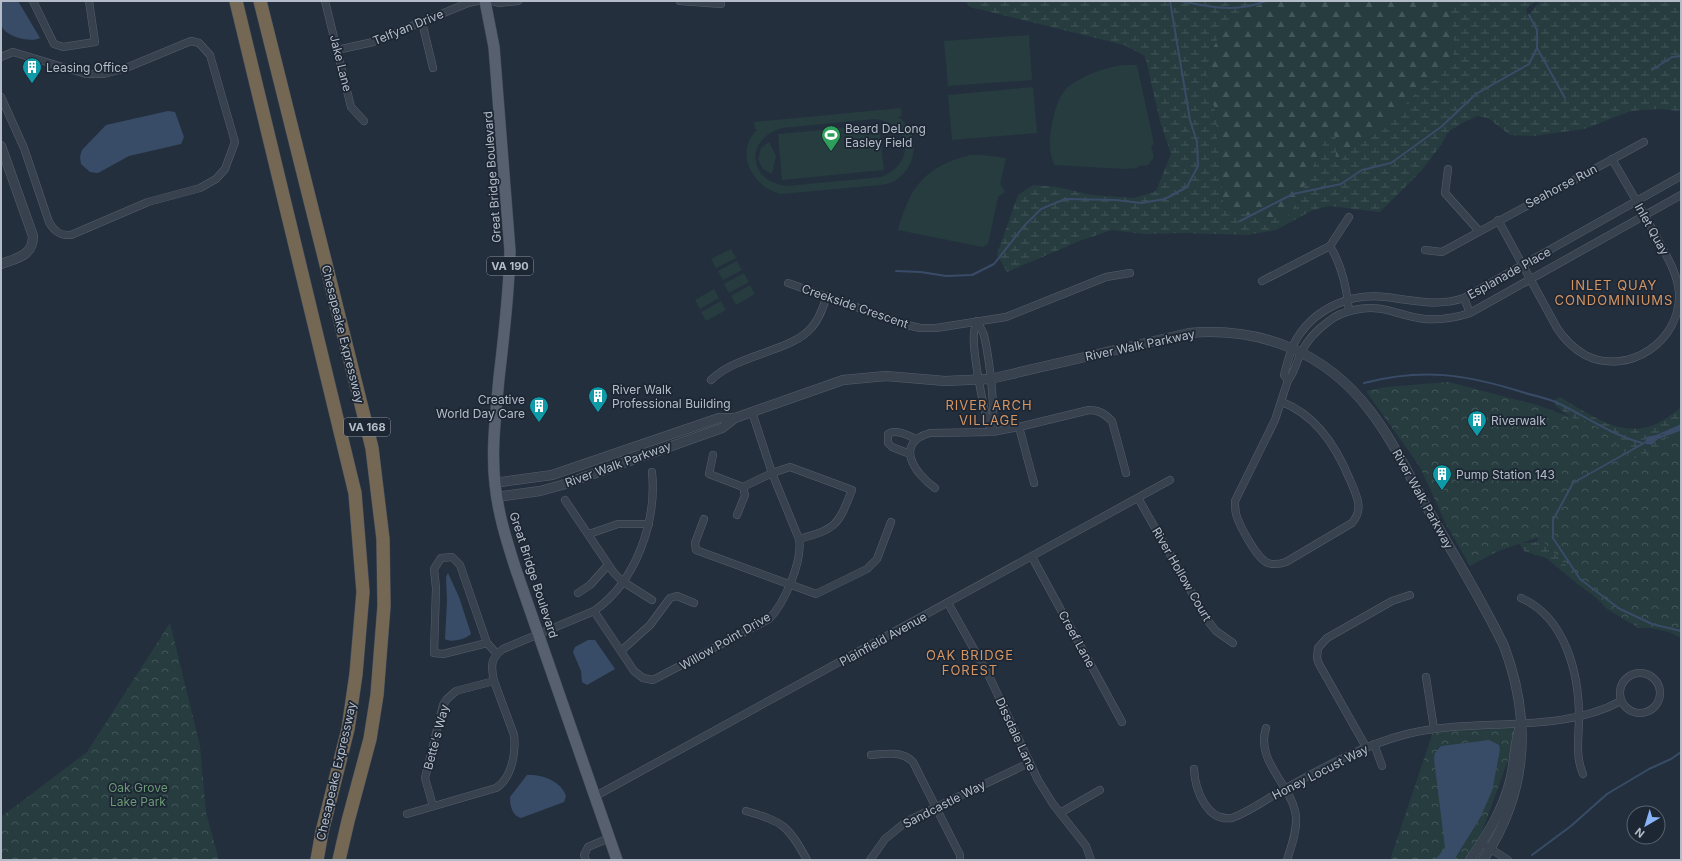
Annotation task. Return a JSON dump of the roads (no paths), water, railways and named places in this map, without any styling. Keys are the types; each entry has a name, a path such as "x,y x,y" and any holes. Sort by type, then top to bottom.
{"highway":[{"name":"Chesapeake Expressway","path":"236,1 355,493 363,592 356,674 348,729 322,832 317,860"},
{"name":"Chesapeake Expressway","path":"260,1 372,448 383,539 384,606 377,695 370,739 339,860"}],"main road":[{"name":"Great Bridge Boulevard","path":"485,1 494,47 510,251 508,295 494,425 494,483 496,497 504,531 616,860"}],"street":[{"path":"33,1 54,44 63,47 95,42 89,1"},
{"name":"Jake Lane","path":"325,1 352,107 364,121"},
{"name":"Telfyan Drive","path":"337,50 373,42 477,1"},
{"path":"492,1 498,3 518,1"},
{"path":"680,1 721,4"},
{"path":"422,22 433,68"},
{"path":"1,57 13,52 86,74 104,74 126,68 191,41 199,43 210,55 235,142 225,169 216,179 200,188 148,202 66,236 53,229 49,222 24,148 1,97"},
{"name":"Seahorse Run","path":"1425,250 1442,252 1498,220 1644,142"},
{"path":"1,146 33,236 32,247 24,255 1,264"},
{"name":"Inlet Quay","path":"1498,220 1564,339 1586,355 1598,360 1618,361 1638,357 1650,351 1669,332 1675,320 1679,293 1673,267 1612,159"},
{"path":"1448,169 1445,194 1479,231"},
{"name":"Esplanade Place","path":"1297,350 1299,335 1326,309 1348,300 1365,297 1383,297 1435,303 1454,302 1523,266 1681,176"},
{"name":"Esplanade Place","path":"1297,350 1331,319 1349,311 1364,308 1381,308 1415,317 1435,319 1458,317 1470,313 1681,195"},
{"path":"1262,281 1330,246 1348,217"},
{"path":"1330,246 1334,253 1348,300 1349,311"},
{"name":"Creekside Crescent","path":"788,283 907,325 920,328 936,328 1017,314 1106,276 1130,274"},
{"path":"712,380 733,364 802,336 817,321 827,296"},
{"path":"1464,298 1470,313"},
{"path":"977,321 983,334 990,379 994,421 992,432"},
{"path":"977,321 974,334 979,380 988,424 992,432"},
{"name":"River Walk Parkway","path":"496,497 540,491 562,485 722,428 736,418 828,384 858,378 886,376 945,381 990,379 1162,338 1209,331 1239,333 1263,338 1297,350 1340,378 1363,401 1380,425 1501,639 1515,680 1521,724 1517,737 1510,781 1505,799 1486,845 1485,859"},
{"path":"1282,402 1298,410 1313,421 1333,445 1344,465 1358,500 1359,508 1357,516 1352,523 1286,562 1278,564 1267,563 1259,556 1238,519 1235,508 1237,497 1275,420 1288,380 1292,376 1297,350"},
{"path":"910,454 892,447 888,443 888,434 898,432 916,439 930,433 992,432 1089,410 1097,410 1106,414 1112,421 1126,473"},
{"name":"Willow Point Drive","path":"594,611 634,671 643,678 653,680 662,677 769,619 777,610 799,558 799,539 772,473 752,412"},
{"name":"River Walk Parkway","path":"494,483 552,475 719,418 736,418"},
{"path":"1019,427 1034,483"},
{"path":"916,439 910,454 912,461 920,475 935,488"},
{"path":"713,455 709,474 743,487 772,473 790,468 852,490 841,518 834,525 823,532 799,539"},
{"path":"407,814 496,788 505,782 510,771 515,743 514,735 494,681 491,669 492,661 503,649 594,611 603,605 622,581 644,541 653,502 652,472"},
{"name":"Plainfield Avenue","path":"594,797 1170,480"},
{"path":"737,515 745,495 743,487"},
{"name":"River Hollow Court","path":"1138,498 1208,621 1216,631 1233,643"},
{"path":"565,500 589,534 608,565 622,581 652,600"},
{"path":"704,519 695,544 696,550 816,594 867,569 877,559 891,522"},
{"path":"589,534 618,524 649,524"},
{"path":"487,643 443,654 434,653 436,588 434,569 441,558 452,557 460,565 487,643 497,654"},
{"name":"Creef Lane","path":"1032,557 1122,722"},
{"path":"578,592 590,585 608,565"},
{"path":"1366,747 1319,664 1318,648 1327,638 1392,601 1410,595"},
{"path":"621,651 650,625 670,598 677,596 694,603"},
{"path":"1521,598 1539,608 1549,619 1562,638 1572,668 1579,716 1578,754 1583,774"},
{"name":"Dissdale Lane","path":"948,603 989,676 1038,780 1060,813 1086,846 1091,860"},
{"path":"1641,673 1649,675 1656,680 1659,688 1659,696 1656,704 1650,710 1642,713 1634,712 1626,708 1621,701 1621,685 1626,678 1633,674 1641,673"},
{"path":"1426,677 1434,729"},
{"name":"Bette's Way","path":"433,806 425,778 446,699 456,691 494,681"},
{"name":"Honey Locust Way","path":"1194,769 1196,783 1210,811 1222,819 1235,817 1324,767 1374,744 1434,729 1457,726 1521,724 1579,716 1604,710 1621,701"},
{"path":"1266,728 1264,750 1285,789 1294,808 1296,817 1296,828 1287,860"},
{"path":"1374,744 1382,766"},
{"path":"871,755 895,753 910,758 916,766 960,856 960,860"},
{"name":"Sandcastle Way","path":"870,860 885,839 896,829 936,807 1029,763"},
{"path":"1060,813 1100,790"},
{"path":"746,811 779,822 788,828 807,860"},
{"path":"586,860 584,854 588,847 609,838"},
{"path":"1486,845 1508,860"},
{"name":"River Walk Parkway","path":"1473,856 1486,845"},
{"path":"1473,856 1485,859"}],"water":[{"path":"1,1 18,1 40,38 31,40 20,38 5,31 2,27 1,21"},
{"path":"168,111 175,112 184,137 181,144 129,156 98,173 90,172 81,164 80,157 82,150 106,125"},
{"path":"1681,424 1680,431 1669,435 1662,434 1652,445 1646,444 1645,437 1656,435"},
{"path":"448,573 459,597 471,634 458,640 451,641 445,639 447,601 446,577"},
{"path":"588,640 595,640 615,669 587,685 582,682 581,671 573,652 575,647"},
{"path":"1489,740 1499,745 1500,750 1492,791 1480,818 1454,860 1435,860 1445,848 1434,759 1435,753 1441,746"},
{"path":"527,775 545,777 555,782 564,791 566,796 564,802 521,818 515,815 510,803 510,797"}],"waterway":[{"path":"896,271 921,272 946,276 972,275 994,264 1024,226 1041,209 1065,199 1116,200 1141,203 1165,199 1187,187 1198,166 1197,142 1190,120 1170,1"},
{"path":"1180,1 1223,8 1244,7 1266,1"},
{"path":"1529,15 1537,30 1537,48 1565,98"},
{"path":"1240,221 1293,194 1341,184 1362,170 1391,163 1441,127 1476,94 1529,64 1537,48"},
{"path":"1652,70 1672,57 1681,56"},
{"path":"1364,383 1385,378 1424,375 1443,375 1481,381 1555,402 1620,436 1642,443"},
{"path":"1656,439 1670,433"},
{"path":"1646,442 1573,483 1553,520 1553,538 1580,579 1620,609 1652,624 1681,631"},
{"path":"1532,855 1571,826 1607,794 1681,752"}],"place":[{"name":"Leasing Office","path":"32,84"},
{"name":"Beard DeLong Easley Field","path":"831,152"},
{"name":"River Walk Professional Building","path":"598,413"},
{"name":"Creative World Day Care","path":"539,423"},
{"name":"Riverwalk","path":"1477,437"},
{"name":"Pump Station 143","path":"1442,491"}],"district":[{"name":"INLET QUAY CONDOMINIUMS","path":"1614,292"},
{"name":"RIVER ARCH VILLAGE","path":"989,412"},
{"name":"OAK BRIDGE FOREST","path":"970,662"}],"park label":[{"name":"Oak Grove Lake Park","path":"138,794"}]}
